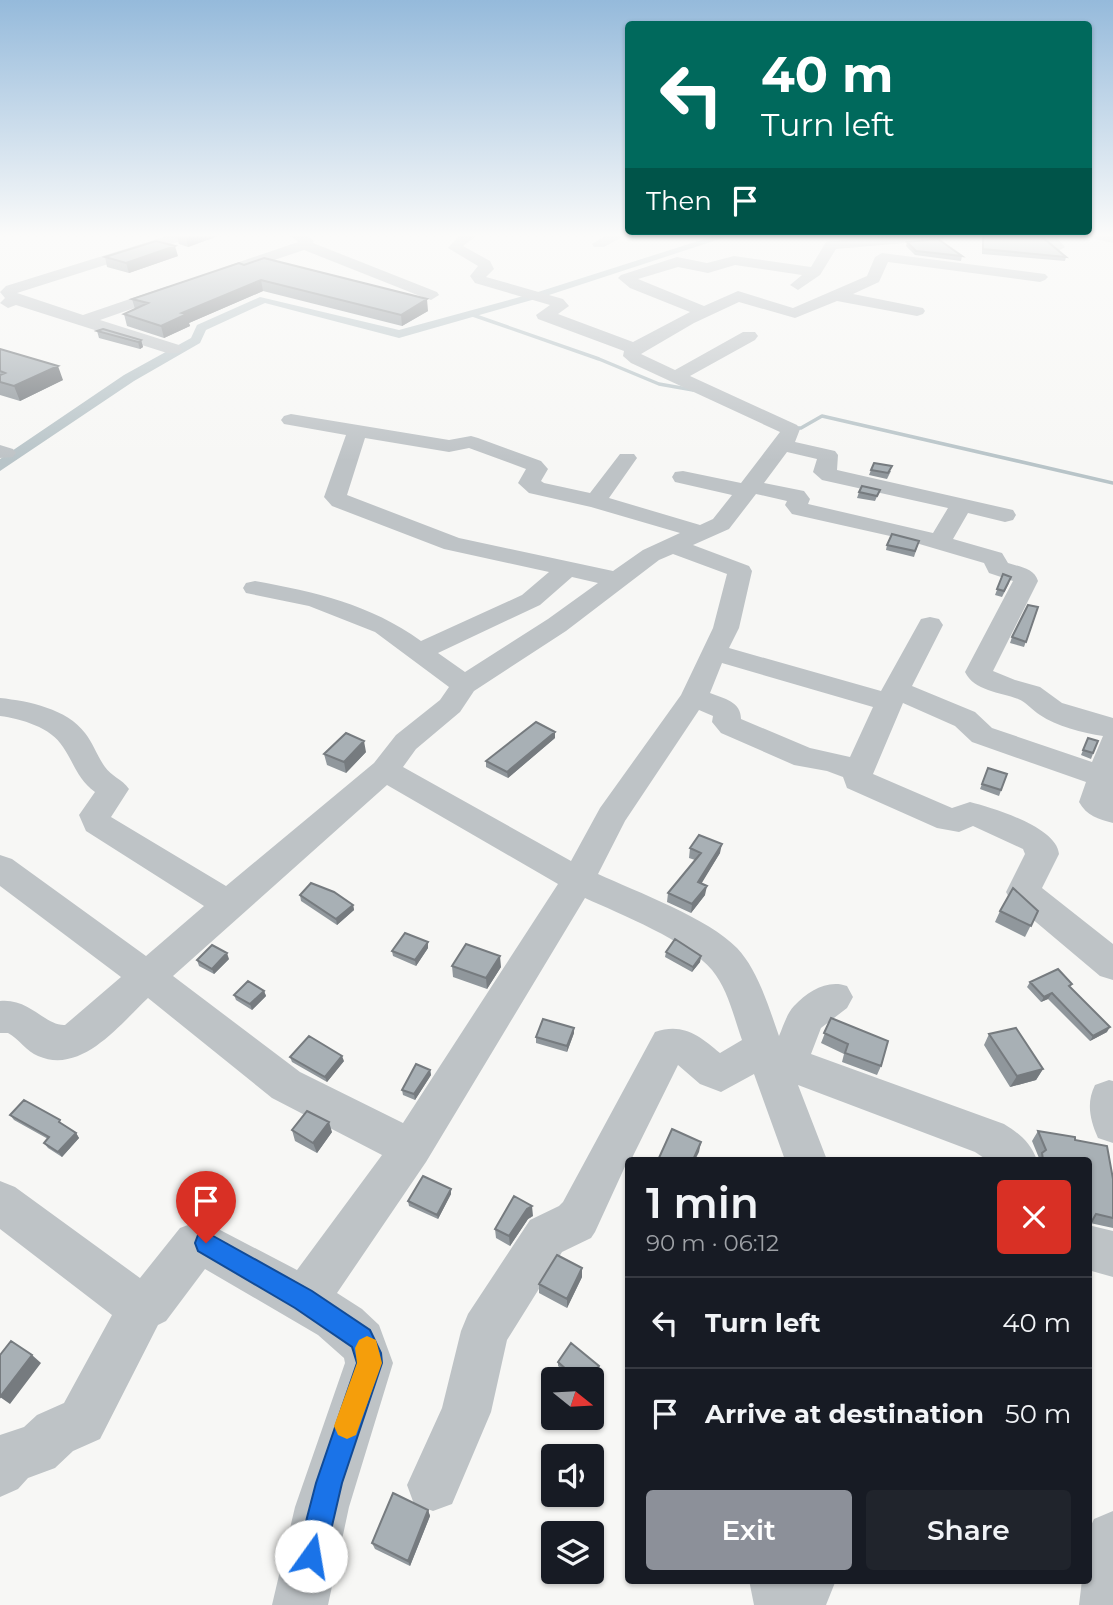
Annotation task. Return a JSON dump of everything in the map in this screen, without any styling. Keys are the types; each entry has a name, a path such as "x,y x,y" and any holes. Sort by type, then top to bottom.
{"street":[{"path":"55,311 173,349"},
{"path":"83,320 110,311"},
{"path":"550,311 545,313 548,318 634,349"},
{"path":"677,377 753,337 729,330 779,311 803,311"},
{"path":"0,1017 17,1018 48,1043 69,1042 79,1037 149,978 228,904 385,770 406,741 450,706 464,685 557,625 651,555 721,524 789,436 790,429 632,356 634,349 705,312"},
{"path":"688,319 718,327"},
{"path":"290,420 449,446 474,443 534,465 537,470 529,480 531,486 703,533"},
{"path":"357,431 335,497 340,501 452,544 619,580"},
{"path":"781,445 828,455 824,472 830,475 1005,515"},
{"path":"596,502 627,458"},
{"path":"680,486 743,494 796,496 799,499 796,505 800,509 940,542 993,558 998,568 1026,579 979,672 980,676 1030,693 1052,710 1094,725 1113,728"},
{"path":"940,542 960,504"},
{"path":"304,1299 361,1223 411,1148 578,880 611,816 694,697 726,628 740,571 671,545"},
{"path":"420,651 531,600 567,569"},
{"path":"255,588 316,600 384,626 464,685"},
{"path":"930,625 893,696 857,776 861,782 948,820 958,820 970,813 1035,841 1040,845 1042,854 1023,892 1113,965"},
{"path":"713,653 893,696 965,719 982,735 1104,777"},
{"path":"694,697 727,711 728,724 743,731 805,758 831,761 858,771"},
{"path":"0,707 26,710 64,729 74,739 95,777 112,786 112,792 95,815 97,822 228,904"},
{"path":"1113,743 1095,802 1113,812"},
{"path":"385,770 578,880 678,926 723,957 732,969 776,1055 805,1157"},
{"path":"0,868 149,978 286,1085 411,1148"},
{"path":"433,1485 466,1412 485,1331 546,1236 575,1222 579,1217 669,1044 677,1043 685,1047 713,1072 721,1074 776,1055 806,1018 835,997"},
{"path":"776,1055 989,1138 1013,1157"},
{"path":"0,1202 141,1308"},
{"path":"0,1471 14,1455 37,1450 55,1433 82,1422 141,1308 149,1304 196,1244 201,1242 304,1299 366,1343 369,1363 322,1507 300,1605"},
{"path":"1092,1248 1113,1254"},
{"path":"1107,1605 1113,1538"},
{"path":"778,1584 782,1605"},
{"path":"798,1605 806,1584"}],"building":[{"path":"131,311 187,311 182,313 187,314 161,326 124,314"},
{"path":"385,311 408,311 401,315"},
{"path":"103,329 141,340 138,342 97,331"},
{"path":"0,349 58,366 14,386 0,382 0,375 5,373 0,371"},
{"path":"874,463 892,466 888,473 871,470"},
{"path":"862,486 880,490 877,496 859,492"},
{"path":"892,534 919,541 915,551 887,545"},
{"path":"1003,574 1011,577 1004,591 997,589"},
{"path":"1028,605 1038,607 1026,642 1012,637"},
{"path":"536,722 555,732 507,772 486,761"},
{"path":"346,733 364,741 344,762 324,754"},
{"path":"1088,738 1098,741 1093,753 1083,750"},
{"path":"988,768 1007,774 1001,790 982,784"},
{"path":"699,835 722,844 698,882 707,886 692,904 668,893 701,853 690,848"},
{"path":"311,883 334,892 353,905 336,919 300,895"},
{"path":"1013,888 1038,911 1031,926 1000,911"},
{"path":"405,933 428,942 415,960 392,951"},
{"path":"675,939 701,956 693,967 666,952"},
{"path":"466,944 500,956 486,978 452,966"},
{"path":"212,945 227,953 212,969 197,960"},
{"path":"1058,969 1072,984 1069,986 1110,1027 1093,1036 1052,993 1044,997 1030,982"},
{"path":"248,981 264,991 250,1004 234,995"},
{"path":"831,1018 888,1041 881,1066 845,1053 848,1044 824,1033"},
{"path":"543,1019 574,1028 567,1046 536,1037"},
{"path":"1016,1028 1043,1069 1017,1076 989,1034"},
{"path":"309,1036 342,1056 325,1077 290,1057"},
{"path":"416,1064 430,1070 414,1094 402,1090"},
{"path":"24,1100 60,1120 59,1122 76,1133 58,1152 44,1143 49,1137 10,1115"},
{"path":"307,1111 329,1122 313,1143 292,1130"},
{"path":"672,1129 701,1142 694,1157 659,1157"},
{"path":"1038,1131 1107,1146 1113,1179 1113,1218 1096,1214 1092,1221 1092,1157 1043,1157 1042,1153 1046,1150"},
{"path":"423,1176 451,1189 437,1215 408,1201"},
{"path":"514,1196 532,1206 527,1209 509,1236 495,1229"},
{"path":"557,1255 582,1268 567,1299 539,1284"},
{"path":"11,1341 32,1355 0,1397 0,1355"},
{"path":"571,1343 599,1366 564,1367 558,1362"},
{"path":"393,1493 428,1510 408,1561 372,1543"}],"waterway":[{"path":"0,466 129,378 196,340 201,328 238,311"},
{"path":"310,311 399,334 482,311"},
{"path":"470,314 599,359 659,384 693,390"},
{"path":"793,428 801,428 822,416 1113,483"}],"slow traffic":[{"path":"347,1426 369,1363 367,1348"}],"route":[{"path":"206,1243 304,1299 366,1343 369,1363 329,1483 311,1556"}]}
